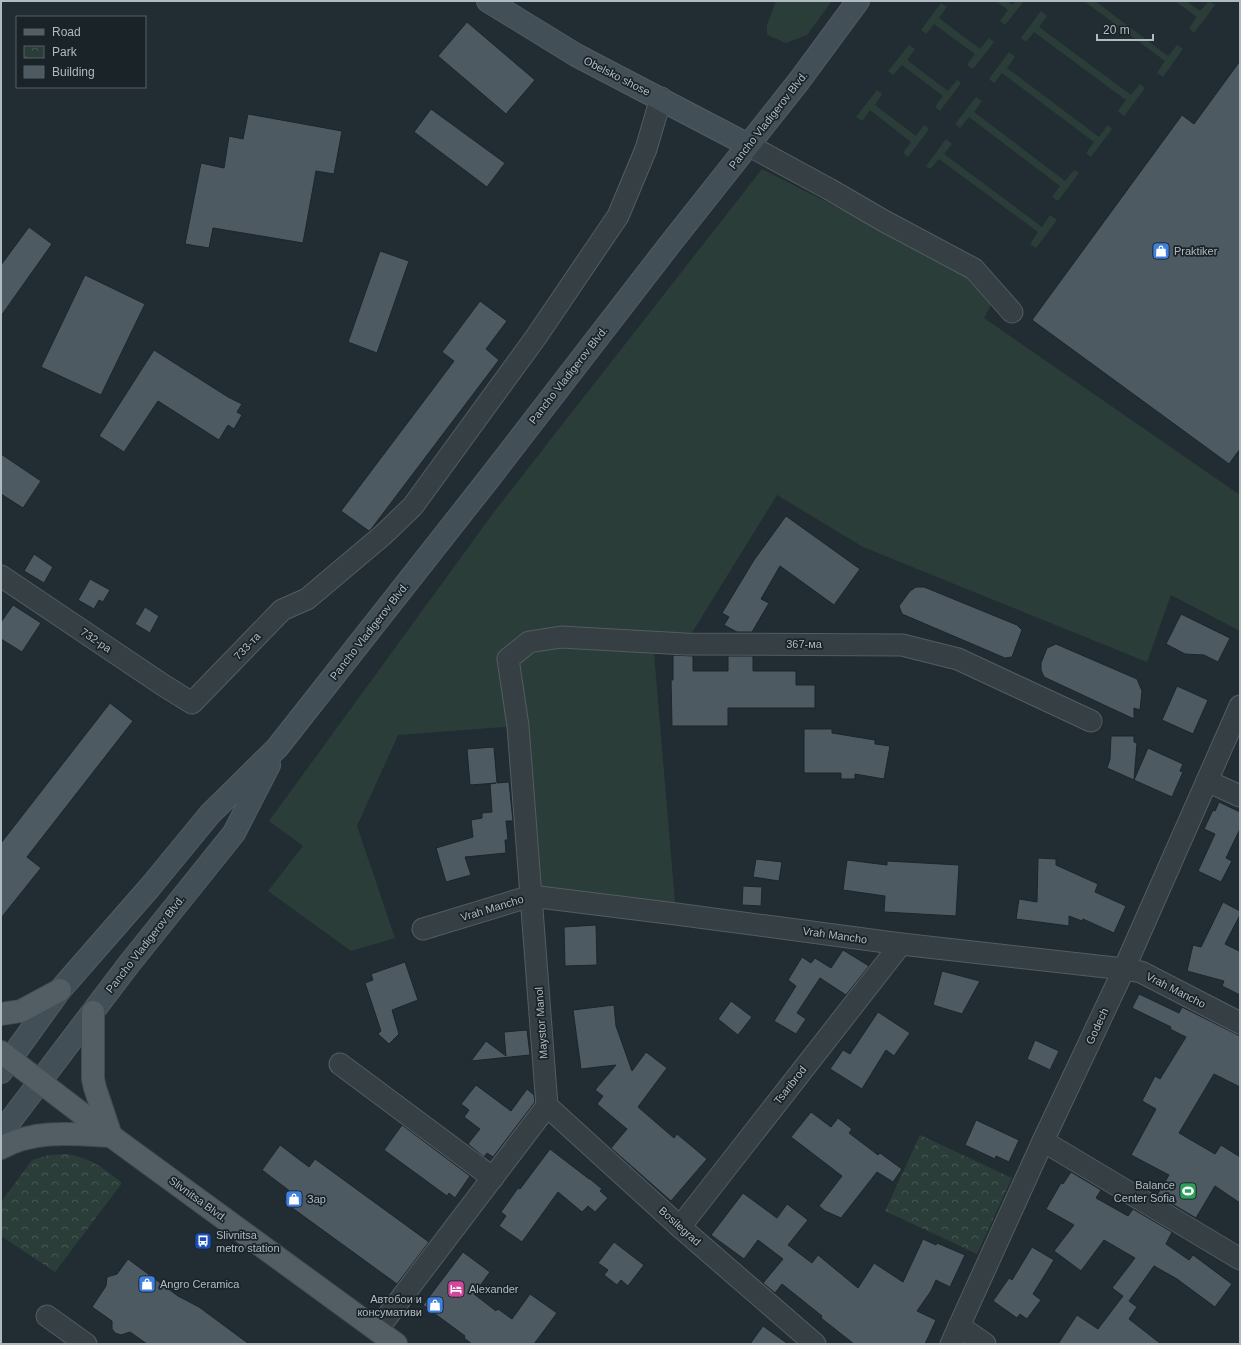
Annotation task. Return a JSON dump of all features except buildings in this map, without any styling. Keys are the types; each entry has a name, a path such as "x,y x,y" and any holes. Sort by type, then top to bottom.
{"main road":[{"path":"1,1014 21,1011 60,990"},
{"path":"1,1148 28,1137 44,1134 62,1133 111,1136 93,1079 93,1012"},
{"name":"Slivnitsa Blvd.","path":"4,1061 40,1081 111,1136 396,1344"}],"street":[{"name":"Obelsko shose","path":"488,1 576,54 748,145"},
{"name":"Pancho Vladigerov Blvd.","path":"4,1061 60,990 150,887 210,814 277,748 799,81 858,1"},
{"name":"733-та","path":"192,703 282,610 307,599 383,534 413,506 536,337 618,216 646,149 661,98"},
{"path":"748,145 884,221 974,269 1012,312"},
{"name":"732-ра","path":"1,576 163,686 192,703"},
{"name":"367-ма","path":"508,659 529,642 561,637 685,644 902,645 958,659 1091,721"},
{"name":"Maystor Manol","path":"508,659 518,726 547,1106"},
{"name":"Godech","path":"955,1335 1043,1140 1124,969 1240,706"},
{"name":"Pancho Vladigerov Blvd.","path":"1,1133 93,1012 234,833 277,748"},
{"path":"1207,781 1240,796"},
{"name":"Vrah Mancho","path":"423,929 531,896 901,944 1141,972 1240,1023"},
{"name":"Tsaribrod","path":"680,1227 901,944"},
{"path":"340,1064 493,1178"},
{"path":"377,1330 547,1106"},
{"name":"Bosilegrad","path":"547,1106 680,1227 815,1344"},
{"path":"1043,1140 1240,1259"},
{"path":"47,1316 86,1344"},
{"path":"955,1335 985,1344"}],"green space":[{"path":"776,1 832,1 807,35 786,43 767,35 767,25"},
{"path":"996,1 1007,1 1013,5 1016,1 1024,1 1005,25 1000,21 1008,10"},
{"path":"1084,1 1095,1 1168,56 1177,45 1183,49 1163,77 1157,73 1165,61"},
{"path":"1175,1 1186,1 1200,11 1209,1 1215,5 1194,33 1189,28 1197,17"},
{"path":"941,3 947,7 939,18 980,49 989,38 994,42 973,69 967,65 975,54 934,24 926,34 921,30"},
{"path":"1041,11 1047,16 1039,27 1131,95 1140,84 1145,88 1124,116 1118,111 1126,100 1034,32 1026,42 1021,38"},
{"path":"909,45 915,49 907,60 948,91 957,80 961,83 940,111 935,107 943,96 902,65 893,75 888,71"},
{"path":"1009,52 1015,57 1007,68 1099,137 1108,125 1112,129 1091,157 1086,153 1094,142 1002,73 994,83 989,79"},
{"path":"877,90 882,94 875,105 916,136 924,125 929,129 908,157 903,153 911,142 870,110 862,121 856,117"},
{"path":"976,97 982,101 974,112 1065,181 1074,170 1079,173 1058,201 1052,197 1060,186 969,117 960,128 955,124"},
{"path":"946,139 952,144 944,154 1042,227 1050,215 1057,220 1036,248 1030,244 1038,232 939,159 930,169 926,166"},
{"path":"762,169 999,290 984,318 1240,495 1240,631 1171,595 1147,662 863,547 777,495 685,644 653,642 676,914 531,896 518,726 398,735 357,826 395,938 351,951 268,891 303,846 269,821 494,512"},
{"path":"920,1135 1012,1178 977,1254 885,1211"},
{"path":"67,1154 84,1158 97,1164 122,1183 55,1272 1,1236 1,1202 32,1160 49,1155"}],"place":[{"name":"Praktiker","path":"1161,251"},
{"name":"Balance Center Sofia","path":"1188,1191"},
{"name":"Зар","path":"294,1199"},
{"name":"Slivnitsa metro station","path":"203,1241"},
{"name":"Angro Ceramica","path":"147,1284"},
{"name":"Alexander","path":"456,1289"},
{"name":"Автобои и консумативи","path":"435,1305"}]}
